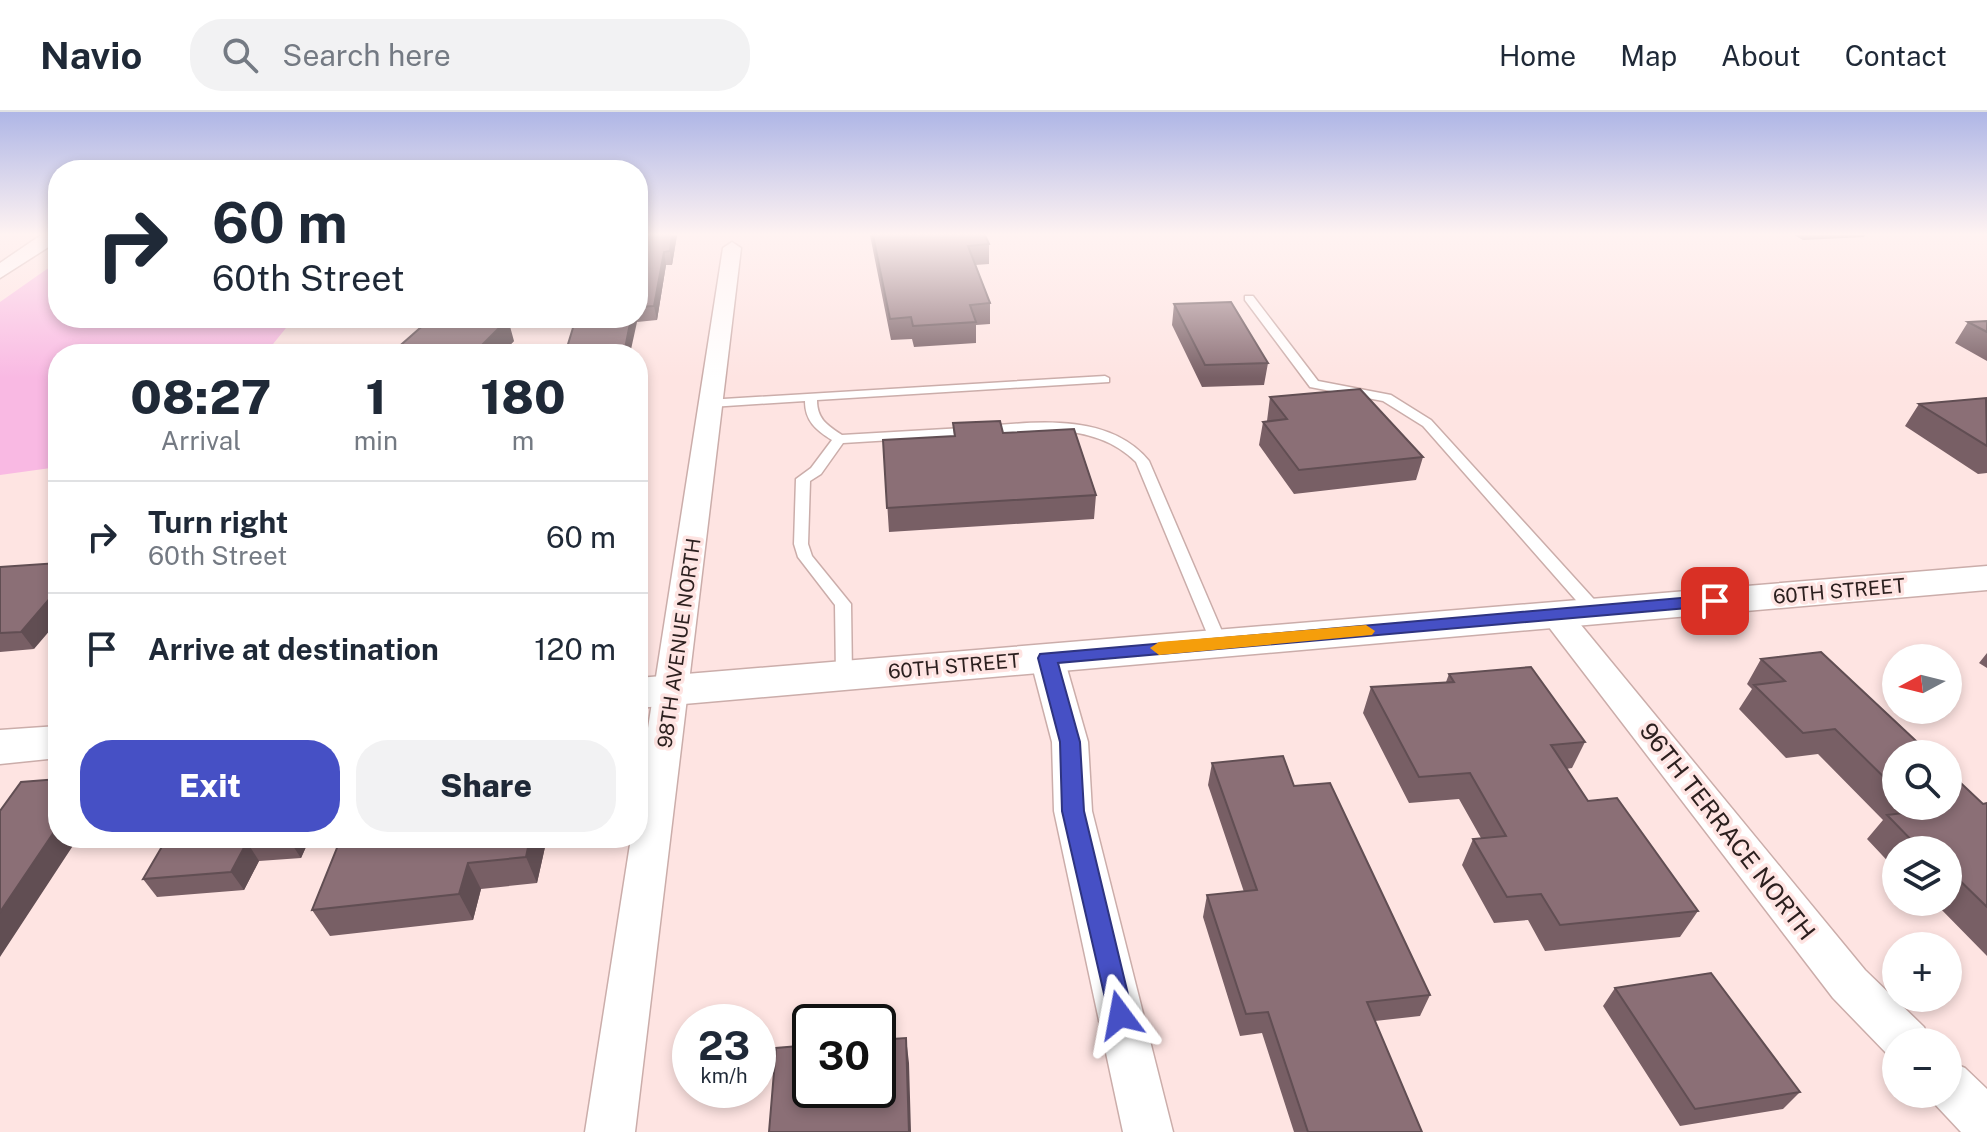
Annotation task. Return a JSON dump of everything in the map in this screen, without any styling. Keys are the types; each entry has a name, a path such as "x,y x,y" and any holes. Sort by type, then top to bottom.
{"street":[{"name":"98TH AVENUE NORTH","path":"648,760 655,692 711,403 727,283"},
{"name":"60TH STREET","path":"655,692 1987,578"},
{"name":"96TH TERRACE NORTH","path":"1575,613 1849,984 1893,1028"},
{"path":"1047,658 1070,742 1073,811 1148,1132"},
{"path":"0,747 48,743"},
{"name":"98TH AVENUE NORTH","path":"610,1132 639,848"},
{"path":"1962,1098 1987,1123"}],"lane":[{"path":"1249,298 1314,384 1387,398 1427,423 1575,613"},
{"path":"711,403 1105,380"},
{"path":"811,397 810,416 815,424 839,439 1057,426 1083,429 1131,448 1142,461 1219,643"},
{"path":"839,439 816,471 803,479 801,544 805,557 843,604 844,676"}],"shaded area":[{"path":"28,283 48,283 48,328 286,328 273,344 48,344 48,468 0,475 0,302"}],"building":[{"path":"648,283 658,283 654,306 648,306"},
{"path":"883,283 982,283 990,303 970,305 976,322 913,326 911,317 890,319"},
{"path":"1231,302 1268,363 1205,365 1174,304"},
{"path":"1987,321 1987,332 1968,322"},
{"path":"420,328 499,328 483,344 402,344"},
{"path":"573,328 629,328 626,344 568,344"},
{"path":"1360,389 1423,457 1299,470 1263,422 1287,419 1270,397"},
{"path":"1986,398 1987,446 1919,404"},
{"path":"1000,421 1003,433 1074,429 1096,495 887,508 883,440 955,436 953,423"},
{"path":"48,564 48,601 21,632 0,633 0,567"},
{"path":"1821,652 1882,709 1882,724 1898,724 1915,740 1882,740 1882,775 1835,729 1803,733 1754,685 1785,681 1761,659"},
{"path":"1531,667 1585,742 1551,745 1588,801 1617,798 1698,911 1560,925 1541,894 1507,897 1473,839 1506,836 1470,773 1419,777 1371,687 1454,682 1449,674"},
{"path":"1283,756 1294,786 1330,783 1430,995 1367,1002 1422,1132 1308,1132 1268,1012 1246,1014 1207,895 1257,890 1212,763"},
{"path":"48,780 48,841 0,912 0,811 21,782"},
{"path":"1962,784 1983,804 1987,803 1987,907 1962,883 1962,836 1907,836 1892,820 1962,820"},
{"path":"161,848 244,848 231,872 143,879"},
{"path":"337,848 528,848 526,857 468,863 459,894 312,910"},
{"path":"1711,973 1800,1092 1695,1109 1615,988"},
{"path":"906,1038 909,1132 769,1132 771,1108 776,1108 776,1048 792,1047 792,1108 896,1108 896,1039"}],"slow traffic":[{"path":"1159,648 1366,631"}],"route":[{"path":"1120,1015 1073,811 1070,742 1047,658 1715,601"}]}
